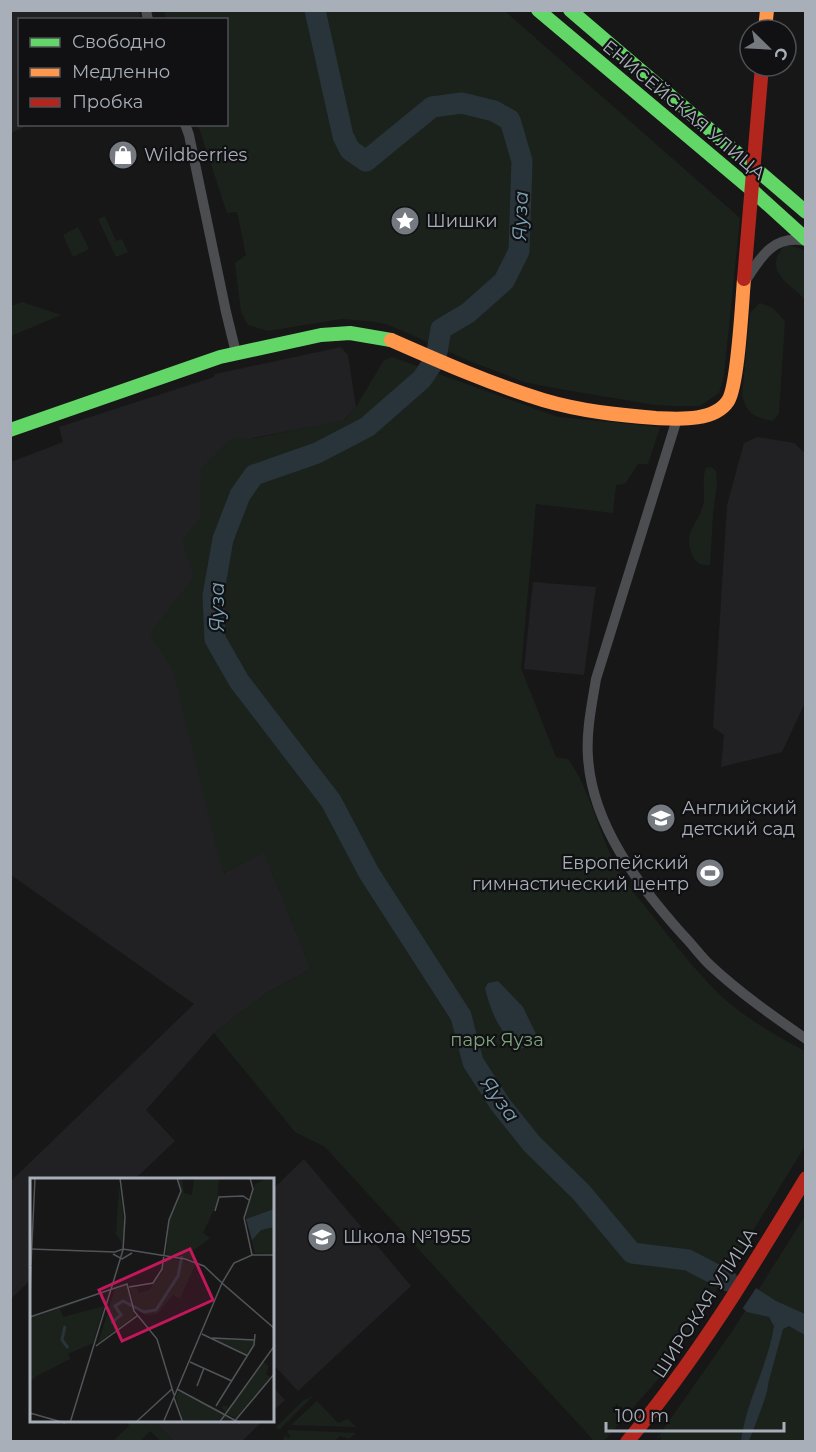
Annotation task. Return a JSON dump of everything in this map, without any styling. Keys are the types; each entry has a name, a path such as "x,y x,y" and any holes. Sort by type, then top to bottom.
{"street":[{"name":"ЕНИСЕЙСКАЯ УЛИЦА","path":"538,10 753,191 806,240"},
{"name":"ЕНИСЕЙСКАЯ УЛИЦА","path":"570,10 806,212"},
{"path":"10,430 236,353 331,334 371,335 403,344 465,372 515,391 563,405 651,418 677,419 711,414 722,408 731,394 753,191 761,78"},
{"path":"185,126 189,135 236,353"},
{"path":"753,191 757,185 765,183 776,185"},
{"path":"744,283 773,245 786,240 806,240"},
{"path":"677,419 596,679 589,719 588,756 592,783 605,825 633,873 672,923 711,966 763,1009 806,1039"},
{"name":"ШИРОКАЯ УЛИЦА","path":"627,1442 657,1406 714,1326 806,1178"}],"shaded area":[{"path":"11,10 139,11 141,18 18,18 18,126 27,126 11,133"},
{"path":"341,347 348,355 356,407 343,421 253,438 224,873 264,852 311,969 267,993 214,1033 146,1110 175,1141 136,1178 30,1178 30,1280 11,1299 11,1181 194,1004 11,875 11,462 63,442 59,427 214,377 215,374"},
{"path":"757,437 794,443 805,453 805,703 782,752 721,767 724,735 713,727 727,505 744,443"},
{"path":"533,582 596,587 584,675 524,669"},
{"path":"498,981 523,1007 536,1034 533,1043 521,1049 507,1037 490,1006 485,988 488,983"},
{"name":"Школа №1955","path":"304,1159 411,1286 298,1391 274,1365 274,1188"},
{"path":"722,1266 776,1301 805,1314 805,1335 789,1326 783,1329 766,1395 749,1441 741,1441 744,1426 774,1326 769,1317 747,1312 706,1277 702,1267"},
{"path":"274,1388 285,1400 274,1410"},
{"path":"155,1422 262,1422 241,1442 174,1441"}],"green space":[{"path":"164,11 505,11 740,218 724,375 719,393 700,406 655,405 524,382 467,360 386,324 341,319 268,331 248,325 241,312 235,263 246,255 237,212 227,213 198,126 228,126 228,18 166,18"},
{"path":"105,216 116,241 122,239 128,252 116,257 98,219"},
{"path":"78,227 89,249 73,257 63,235"},
{"path":"784,246 793,246 805,251 805,299 785,282 777,270 778,255"},
{"path":"22,302 61,315 11,336 11,306"},
{"path":"760,303 773,308 785,321 779,413 773,421 752,414 746,407 742,395 750,313"},
{"name":"парк Яуза","path":"392,357 558,417 660,427 648,464 638,464 625,484 616,485 613,513 536,504 521,668 556,757 568,759 576,772 612,857 630,888 703,978 720,995 755,1022 805,1051 805,1146 697,1322 659,1378 604,1441 594,1441 325,1147 295,1132 214,1033 267,993 311,969 264,853 223,873 173,671 150,634 194,576 182,541 200,518 201,469 231,438 252,439 344,420 356,407 384,360"},
{"path":"711,467 716,471 717,483 710,565 707,565 695,560 689,540 703,506 706,468"},
{"path":"805,1216 805,1441 661,1441 661,1436 655,1441 733,1330"},
{"path":"313,1396 279,1430 276,1427 304,1400"},
{"path":"317,1401 338,1423 348,1419 356,1427 291,1425"},
{"path":"127,1422 155,1422 174,1441 161,1441 150,1431 140,1441 113,1441 129,1426"},
{"path":"289,1430 356,1433 349,1439 340,1436 334,1441 283,1441 285,1435 288,1438 291,1436 287,1432"}],"pier":[{"path":"730,1267 758,1285 741,1311 716,1289"}],"waterway":[{"name":"Яуза","path":"315,10 343,136 350,150 366,161 432,107 462,103 494,111 510,120 522,161 519,251 504,281 468,313 441,329 436,358 422,379 367,427 317,453 254,475 240,495 223,539 213,596 215,639 239,681 331,801 369,873 461,1016 473,1062 500,1104 532,1144 581,1192 632,1253 688,1260 728,1281"}],"traffic: fast":[{"path":"538,10 753,191 806,239"},
{"path":"570,10 806,212"},
{"path":"10,430 220,357 321,335 350,333 391,340"}],"traffic: slow":[{"path":"766,18 767,10"},
{"path":"391,340 485,380 557,404 628,415 695,418 714,413 728,401 737,362 744,279"}],"traffic: jam":[{"path":"744,279 761,78"},
{"path":"627,1442 699,1346 806,1178"}],"place":[{"name":"Wildberries","path":"123,155"},
{"name":"Шишки","path":"405,221"},
{"name":"Английский детский сад","path":"661,818"},
{"name":"Европейский гимнастический центр","path":"710,873"},
{"name":"Школа №1955","path":"322,1237"}]}
